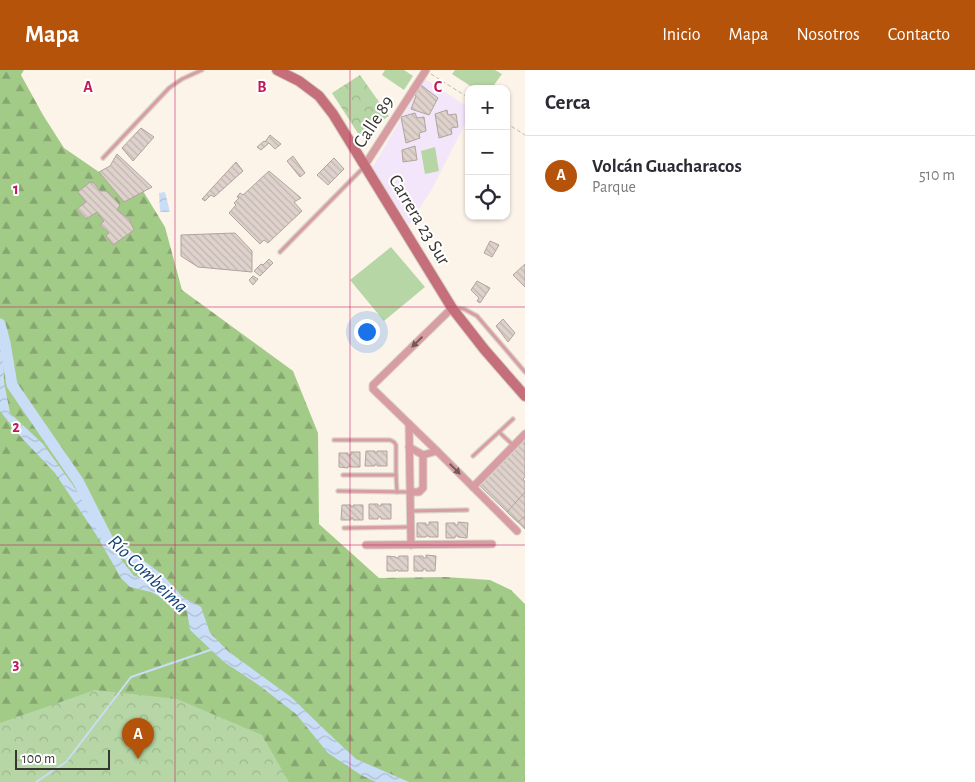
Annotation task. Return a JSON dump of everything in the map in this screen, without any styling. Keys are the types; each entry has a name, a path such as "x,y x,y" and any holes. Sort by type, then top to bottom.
{"main road":[{"name":"Carrera 23 Sur","path":"277,70 300,81 319,96 333,114 452,308 484,349 525,396"}],"street":[{"name":"Calle 89","path":"365,165 426,70"},
{"path":"452,308 373,384 373,389 517,531"},
{"path":"409,424 412,545"},
{"path":"473,487 525,434"},
{"path":"409,447 423,455 437,451"},
{"path":"410,492 419,492 423,488 423,455"},
{"path":"366,545 492,544"}],"lane":[{"path":"103,158 169,88 182,79 202,70"},
{"path":"280,252 365,165"},
{"path":"452,308 464,309 477,316 525,372"},
{"path":"473,456 513,419"},
{"path":"499,432 514,445"},
{"path":"334,440 390,440 394,442 396,445 396,492"},
{"path":"343,475 396,475"},
{"path":"338,491 410,492"},
{"path":"411,511 467,510"},
{"path":"344,528 411,528"}],"path":[{"path":"426,70 465,95"},
{"path":"510,126 525,135"}],"shaded area":[{"path":"425,79 465,105 465,124 432,189 409,225 372,168"}],"green space":[{"path":"0,70 24,70 21,75 64,148 99,172 143,191 165,227 182,290 293,371 318,433 319,524 379,578 445,577 490,580 511,590 525,604 525,782 0,782"},
{"path":"385,70 404,70 413,76 404,90 382,75"},
{"path":"455,70 495,70 502,74 494,85 469,85 452,74"},
{"path":"360,75 389,116 359,135 332,93"},
{"path":"435,147 439,171 425,174 421,151"},
{"path":"391,247 425,287 384,321 350,280"},
{"path":"95,690 177,699 262,735 289,782 0,782 0,723"}],"water":[{"path":"165,192 170,212 160,212 159,193"},
{"path":"0,318 3,338 4,382 10,413 43,444 83,499 120,558 134,576 151,579 201,607 210,633 229,652 291,697 356,759 409,782 376,782 361,775 328,753 296,714 260,686 224,662 190,630 187,611 151,592 130,587 121,578 97,536 55,473 20,436 0,411"}],"building":[{"path":"421,85 438,98 429,115 411,109 415,95"},
{"path":"447,110 448,115 456,114 458,127 451,128 452,134 439,138 435,114"},
{"path":"415,113 417,118 424,117 426,131 419,133 420,138 406,143 401,117"},
{"path":"141,128 154,137 133,161 122,148"},
{"path":"270,135 281,144 275,149 269,143 261,150 257,147 265,142"},
{"path":"415,146 417,160 403,162 402,150"},
{"path":"117,154 152,187 124,202 99,172 110,166"},
{"path":"293,156 305,173 300,177 287,161"},
{"path":"334,158 344,169 328,185 317,175"},
{"path":"236,162 243,171 214,197 211,195 205,201 202,199"},
{"path":"269,171 301,198 294,202 302,211 268,243 264,240 260,244 229,213 236,205 234,203 239,198 237,197 240,193 243,195"},
{"path":"90,182 94,183 100,191 107,191 120,205 117,210 129,219 134,230 113,245 106,236 109,233 100,225 104,221 97,212 86,219 77,209 86,202 78,192"},
{"path":"235,233 252,251 252,272 198,267 181,256 181,235"},
{"path":"490,241 499,245 492,257 484,253"},
{"path":"269,259 273,263 260,276 254,271"},
{"path":"525,264 525,287 513,275"},
{"path":"253,276 258,279 253,285 249,280"},
{"path":"477,281 490,288 480,303 477,301 479,298 471,290"},
{"path":"503,319 515,333 508,342 496,326"},
{"path":"525,437 525,477 523,479 525,482 525,529 478,484"},
{"path":"366,451 375,451 377,453 377,451 387,451 387,466 377,466 375,464 375,466 365,466"},
{"path":"351,452 360,452 360,467 339,467 339,453 351,455"},
{"path":"525,492 525,516 518,522 507,512"},
{"path":"369,504 381,506 381,504 391,504 391,519 381,519 381,517 378,517 378,519 369,519"},
{"path":"342,505 351,505 353,507 353,505 363,505 363,520 353,520 351,518 351,520 341,520"},
{"path":"429,522 438,522 438,537 417,537 417,523 429,525"},
{"path":"458,522 468,523 467,538 455,536 455,538 446,538 446,523 458,525"},
{"path":"426,555 436,556 435,571 423,569 423,571 414,571 414,556 426,558"},
{"path":"387,556 398,558 399,556 408,556 408,571 387,571"}],"waterway":[{"name":"Río Combeima","path":"0,324 12,385 78,481 108,540 159,579 176,598"},
{"path":"36,782 66,762 131,677 213,649"}],"place":[{"name":"Volcán Guacharacos","path":"138,759"}]}
